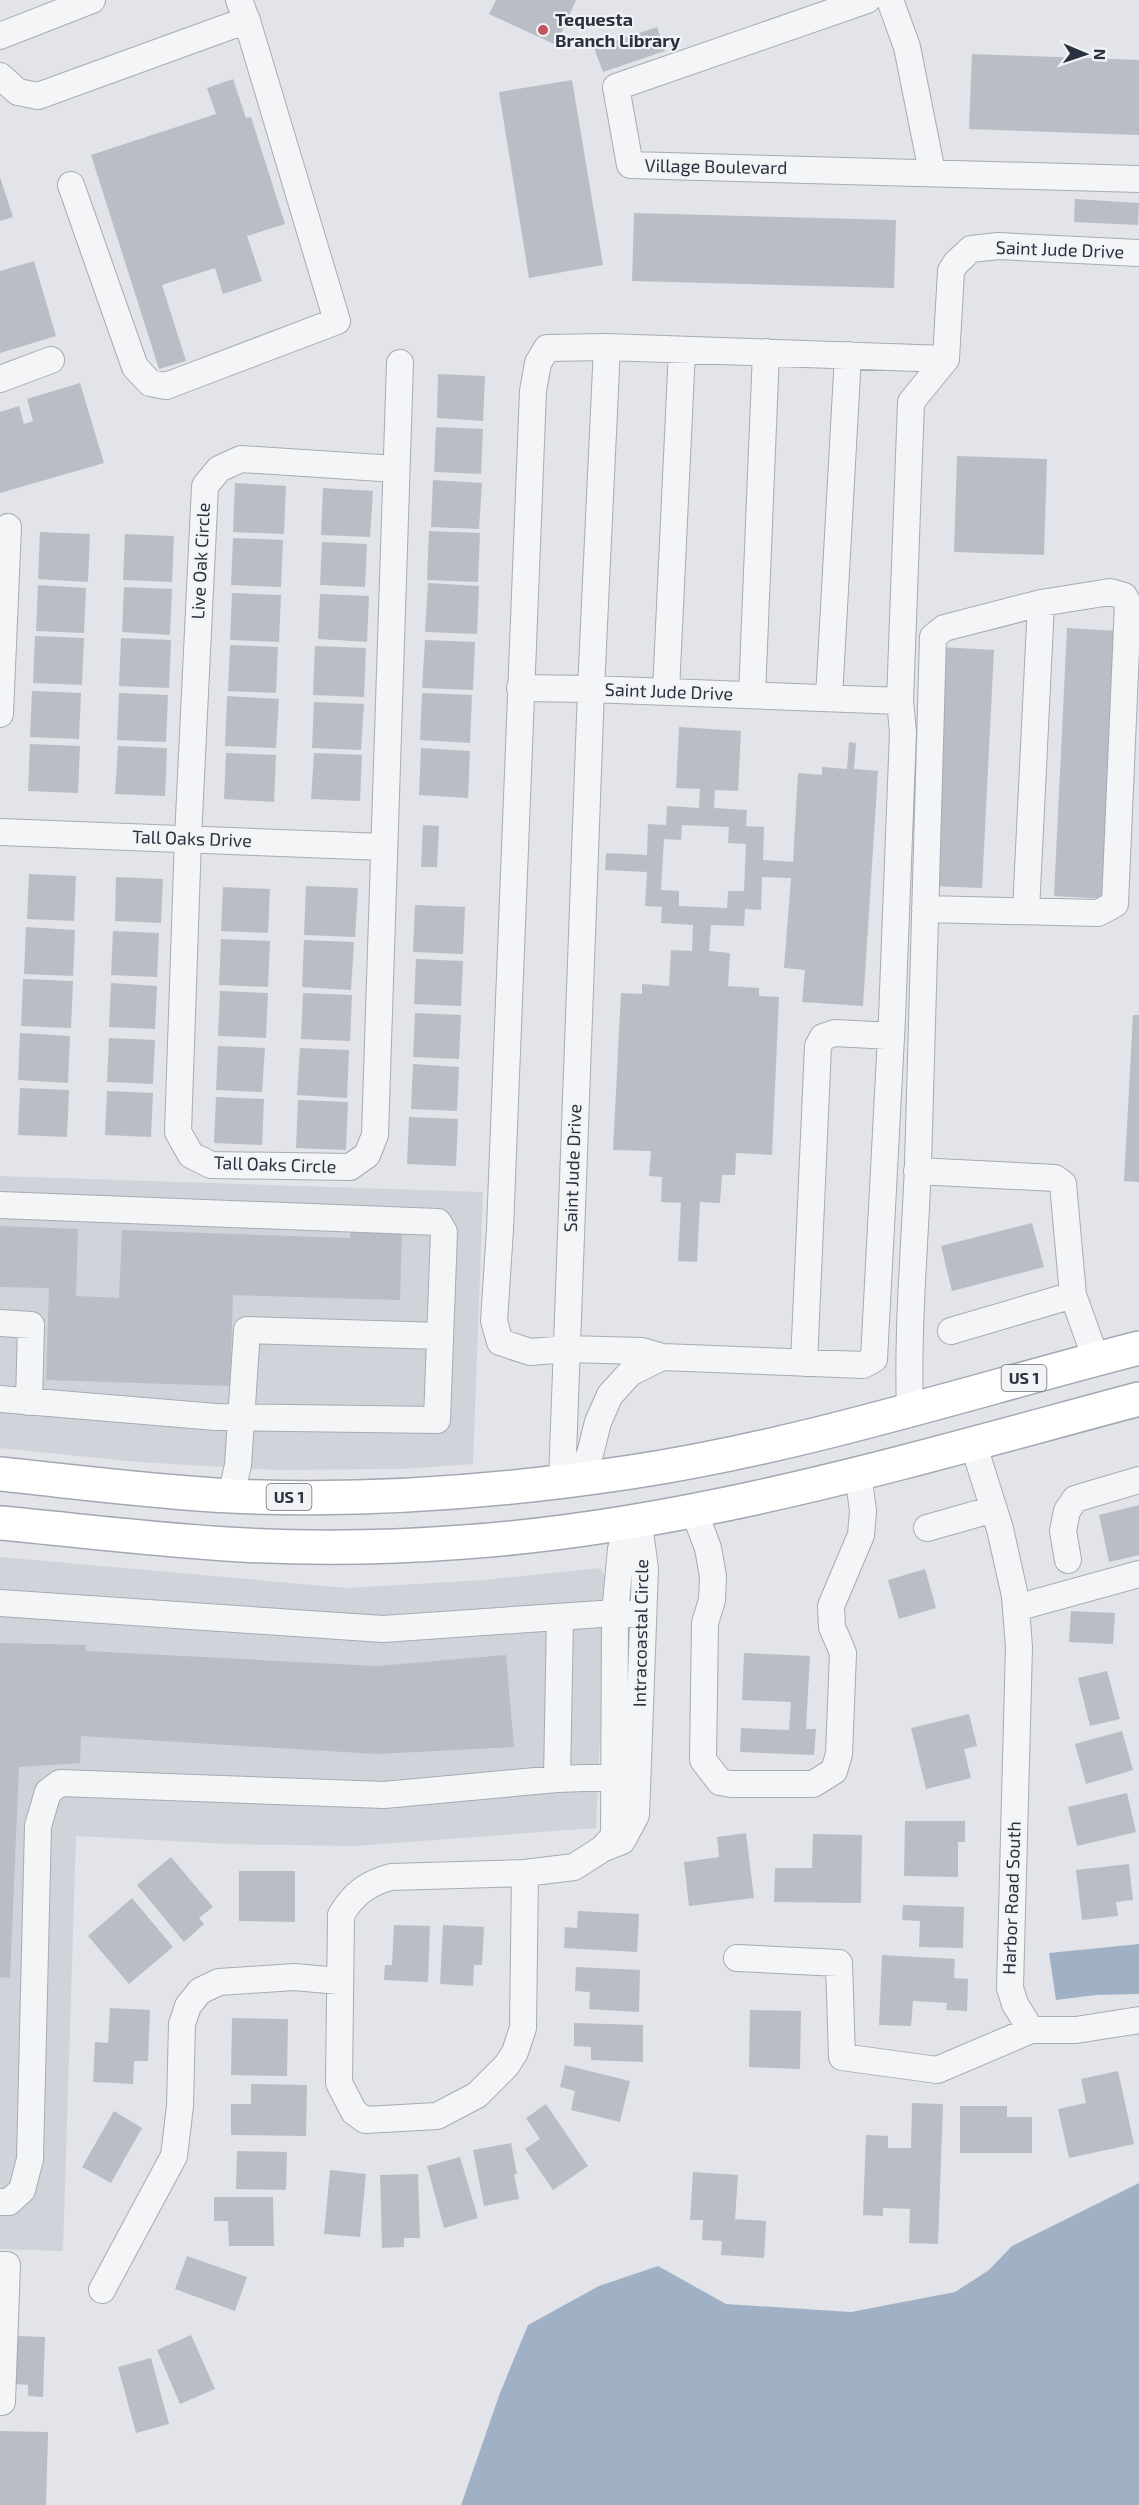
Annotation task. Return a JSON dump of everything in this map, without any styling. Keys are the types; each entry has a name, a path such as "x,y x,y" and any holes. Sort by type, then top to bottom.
{"main road":[{"name":"US 1","path":"0,1474 231,1496 350,1497 501,1489 691,1462 786,1442 1139,1348"},
{"path":"0,1523 227,1544 304,1546 452,1543 530,1536 636,1522 694,1511 858,1473 1133,1397"},
{"path":"636,1522 638,1507 645,1494 691,1462"},
{"path":"530,1536 571,1498 570,1480"},
{"path":"149,1537 206,1520 218,1511 231,1496"}],"street":[{"path":"0,36 92,0"},
{"name":"Village Boulevard","path":"867,0 616,87 630,165 1139,179"},
{"path":"890,0 907,47 932,172"},
{"path":"0,76 18,92 38,96 243,10 337,321 166,386 150,383 135,367 71,185"},
{"name":"Saint Jude Drive","path":"946,359 951,271 971,249 998,246 1139,253"},
{"path":"607,347 946,359 911,402 900,701 903,732 891,1036 874,1359 863,1365 662,1358 642,1351 567,1349 530,1352 500,1342 494,1322 500,1229 533,391 538,363 547,348 607,347"},
{"path":"520,688 591,688 607,347"},
{"path":"666,692 682,350"},
{"path":"752,695 766,352"},
{"path":"829,698 848,355"},
{"path":"0,380 51,360"},
{"path":"384,847 400,363"},
{"name":"Live Oak Circle","path":"188,838 205,486 219,469 241,459 396,469"},
{"path":"0,714 8,527"},
{"path":"910,1409 909,1358 933,637 944,628 1041,603 1110,592 1124,596 1128,603 1115,904 1098,913 925,909"},
{"path":"1026,911 1041,603"},
{"name":"Saint Jude Drive","path":"570,1480 567,1349 591,688 900,701"},
{"name":"Tall Oaks Drive","path":"0,832 384,847"},
{"name":"Tall Oaks Circle","path":"188,838 178,1132 191,1155 211,1165 350,1167 367,1155 375,1135 384,847"},
{"path":"804,1363 818,1046 823,1037 835,1034 891,1036"},
{"path":"917,1171 1055,1178 1063,1184 1073,1295 1096,1359"},
{"path":"0,1205 438,1222 444,1233 437,1420 241,1418 0,1399"},
{"path":"951,1331 1073,1295"},
{"path":"0,1323 31,1325 29,1402"},
{"path":"231,1496 238,1465 247,1330 440,1336"},
{"path":"570,1480 590,1454 598,1422 610,1395 630,1372 662,1358"},
{"name":"Harbor Road South","path":"973,1443 1000,1529 1016,1608 1019,1647 1010,1988 1015,2004 1031,2030"},
{"path":"694,1511 708,1548 714,1576 712,1600 705,1623 703,1760 720,1782 813,1784 834,1770 839,1754 843,1653 832,1627 831,1606 861,1535 863,1511 858,1473"},
{"path":"1068,1560 1063,1531 1067,1510 1075,1499 1139,1480"},
{"path":"927,1528 994,1509"},
{"name":"Intracoastal Circle","path":"525,1873 523,2028 515,2052 507,2065 477,2096 437,2116 365,2120 354,2112 339,2083 340,1915 349,1901 375,1881 410,1875 525,1873 574,1867 602,1849 622,1841 636,1815 625,1776 615,1613 621,1549 636,1522"},
{"name":"Intracoastal Circle","path":"625,1776 643,1615 645,1569 640,1531 636,1522"},
{"path":"1016,1608 1139,1574"},
{"path":"0,1604 383,1629 615,1613 643,1615"},
{"path":"557,1779 560,1617"},
{"path":"0,2202 9,2202 22,2190 30,2159 38,1826 48,1792 60,1783 384,1795 557,1779 625,1776"},
{"path":"737,1958 839,1963 842,2058 937,2070 1031,2030 1076,2030 1139,2020"},
{"path":"102,2290 174,2156 180,2106 182,2024 188,2006 200,1991 219,1982 294,1977 339,1982"},
{"path":"0,2265 7,2265 2,2402 0,2402"}],"shaded area":[{"path":"0,1176 483,1192 473,1464 403,1469 275,1470 138,1462 0,1448"},
{"path":"0,1557 347,1588 484,1580 600,1568 607,1579 596,1828 355,1846 230,1844 76,1836 63,2251 0,2249"}],"water":[{"path":"1139,1944 1139,1994 1096,1995 1056,2000 1049,1953"},
{"path":"1139,2183 1139,2505 461,2505 500,2393 528,2325 599,2286 658,2266 726,2304 851,2312 955,2292 989,2270 1012,2246"}],"building":[{"name":"Tequesta Branch Library","path":"496,0 576,0 556,45 489,14"},
{"path":"657,27 665,51 603,72 594,48"},
{"path":"972,54 1139,60 1139,135 969,129"},
{"path":"233,79 246,118 251,117 285,224 247,236 262,281 223,294 215,268 162,285 186,361 159,369 91,155 216,114 207,88"},
{"path":"572,80 603,265 529,278 499,92"},
{"path":"0,177 13,217 0,221"},
{"path":"1075,199 1139,203 1138,225 1074,222"},
{"path":"634,213 896,220 894,288 632,281"},
{"path":"34,261 56,336 0,353 0,271"},
{"path":"438,374 485,376 483,421 437,418"},
{"path":"80,383 104,463 0,493 0,412 19,406 24,424 33,421 27,399"},
{"path":"436,427 483,429 481,474 434,472"},
{"path":"957,456 1047,459 1044,555 954,552"},
{"path":"433,480 482,483 479,529 431,527"},
{"path":"235,483 286,486 284,534 233,532"},
{"path":"323,488 373,491 370,537 321,535"},
{"path":"429,531 480,533 478,582 427,580"},
{"path":"40,532 90,534 88,582 38,579"},
{"path":"125,534 174,536 172,582 123,580"},
{"path":"233,538 283,540 281,587 231,585"},
{"path":"322,542 367,544 365,587 320,585"},
{"path":"428,583 479,586 477,634 425,632"},
{"path":"38,585 86,588 84,633 36,631"},
{"path":"124,587 172,589 170,635 122,632"},
{"path":"232,593 281,595 279,642 230,640"},
{"path":"320,594 369,596 367,642 318,639"},
{"path":"1067,628 1119,631 1107,899 1054,896"},
{"path":"35,636 84,638 82,685 33,683"},
{"path":"121,638 171,640 169,688 119,686"},
{"path":"425,640 475,642 473,690 422,688"},
{"path":"230,645 278,647 276,693 228,691"},
{"path":"315,646 366,648 364,697 313,695"},
{"path":"941,647 994,650 982,888 929,886"},
{"path":"32,691 81,693 79,739 30,737"},
{"path":"119,693 168,695 166,742 117,740"},
{"path":"422,693 472,695 470,743 420,740"},
{"path":"227,696 279,699 276,748 225,746"},
{"path":"314,702 364,704 361,750 312,748"},
{"path":"679,727 741,731 738,791 715,790 714,808 747,810 746,826 764,827 763,860 793,862 798,773 822,775 822,767 847,769 849,742 856,743 854,769 878,771 863,1006 802,1002 805,970 784,968 791,878 762,877 761,910 745,909 744,926 711,925 709,951 730,953 728,986 759,988 759,996 779,997 772,1155 736,1153 735,1175 722,1175 720,1203 700,1202 697,1262 678,1261 681,1203 661,1202 662,1177 649,1176 651,1151 613,1150 621,993 642,994 642,984 669,986 671,950 692,951 693,925 661,923 662,907 645,906 647,872 605,870 606,853 647,855 648,824 666,825 667,806 699,808 700,789 676,788","holes":["682,825 729,827 728,843 746,844 744,891 728,891 727,908 679,906 679,891 661,890 664,839 681,840"]},
{"path":"30,744 80,746 78,793 28,791"},
{"path":"118,746 167,748 165,796 115,794"},
{"path":"421,748 470,751 468,798 419,795"},
{"path":"226,753 276,755 274,802 224,799"},
{"path":"314,753 362,755 360,801 311,799"},
{"path":"423,825 439,826 437,867 421,867"},
{"path":"29,874 76,876 74,921 27,919"},
{"path":"116,877 163,879 161,923 115,921"},
{"path":"306,886 358,888 355,937 304,935"},
{"path":"223,887 270,889 268,933 221,931"},
{"path":"415,905 465,907 463,954 413,952"},
{"path":"26,927 75,930 73,976 24,974"},
{"path":"113,931 159,933 157,977 111,975"},
{"path":"221,939 270,941 268,987 219,985"},
{"path":"304,940 354,942 351,990 302,987"},
{"path":"416,959 463,961 461,1006 414,1004"},
{"path":"23,979 73,981 71,1028 21,1026"},
{"path":"111,983 157,986 155,1029 109,1027"},
{"path":"220,991 268,993 266,1038 218,1036"},
{"path":"303,993 352,995 350,1041 301,1039"},
{"path":"415,1013 461,1015 459,1059 413,1057"},
{"path":"1133,1015 1139,1015 1139,1182 1124,1181"},
{"path":"20,1033 70,1036 68,1083 18,1080"},
{"path":"109,1038 155,1040 153,1084 107,1082"},
{"path":"218,1046 265,1048 262,1092 216,1090"},
{"path":"300,1048 349,1050 347,1098 297,1095"},
{"path":"413,1064 459,1067 457,1111 411,1109"},
{"path":"20,1088 69,1090 67,1137 18,1135"},
{"path":"107,1091 153,1093 151,1137 105,1135"},
{"path":"216,1097 264,1099 262,1145 214,1143"},
{"path":"298,1100 348,1102 346,1150 296,1148"},
{"path":"409,1117 458,1119 456,1166 407,1164"},
{"path":"1032,1223 1044,1267 952,1291 941,1246"},
{"path":"0,1226 78,1229 76,1296 119,1298 122,1230 350,1238 350,1230 402,1231 400,1300 233,1295 230,1386 46,1380 49,1288 0,1287"},
{"path":"1139,1505 1139,1555 1109,1562 1099,1515"},
{"path":"925,1569 936,1608 899,1619 888,1580"},
{"path":"1071,1611 1115,1613 1113,1644 1069,1642"},
{"path":"0,1643 86,1645 86,1651 377,1666 506,1655 514,1747 377,1754 81,1736 80,1763 19,1767 10,1978 0,1977"},
{"path":"744,1653 810,1656 806,1729 816,1729 814,1755 740,1752 741,1728 789,1730 791,1702 742,1700"},
{"path":"1107,1671 1120,1719 1090,1726 1078,1678"},
{"path":"969,1714 977,1746 964,1749 971,1778 926,1789 911,1728"},
{"path":"1122,1731 1133,1770 1086,1784 1075,1744"},
{"path":"1127,1793 1136,1832 1077,1846 1068,1807"},
{"path":"905,1821 965,1821 965,1842 958,1842 958,1877 904,1876"},
{"path":"746,1833 754,1898 689,1906 684,1862 719,1857 717,1837"},
{"path":"813,1834 862,1835 861,1903 774,1902 775,1868 812,1868"},
{"path":"171,1857 213,1907 199,1918 204,1924 184,1942 137,1885"},
{"path":"1129,1864 1133,1900 1116,1902 1118,1916 1082,1920 1076,1870"},
{"path":"239,1871 295,1871 295,1922 239,1921"},
{"path":"132,1898 173,1947 129,1984 88,1936"},
{"path":"903,1905 964,1907 963,1948 919,1947 920,1921 902,1920"},
{"path":"578,1911 639,1914 637,1952 564,1948 565,1927 577,1928"},
{"path":"394,1925 430,1926 428,1982 384,1980 385,1965 392,1965"},
{"path":"443,1925 484,1927 482,1965 474,1965 473,1986 440,1984"},
{"path":"882,1955 955,1959 954,1978 968,1979 967,2011 946,2010 947,2003 913,2001 911,2026 879,2025"},
{"path":"576,1967 640,1970 639,2012 589,2009 590,1992 575,1991"},
{"path":"110,2008 150,2010 148,2061 134,2061 133,2084 93,2082 95,2042 108,2043"},
{"path":"750,2010 801,2011 800,2069 749,2067"},
{"path":"232,2018 288,2019 287,2076 231,2075"},
{"path":"574,2023 643,2025 643,2062 591,2060 591,2047 574,2046"},
{"path":"565,2065 630,2081 620,2122 571,2110 575,2091 560,2087"},
{"path":"1118,2071 1134,2144 1069,2158 1058,2109 1086,2103 1081,2079"},
{"path":"251,2084 307,2085 306,2136 231,2135 231,2104 251,2104"},
{"path":"912,2103 943,2104 938,2244 909,2243 910,2209 883,2208 883,2216 863,2215 866,2135 888,2136 888,2148 911,2148"},
{"path":"546,2104 588,2166 553,2190 525,2149 540,2139 526,2118"},
{"path":"960,2106 1007,2106 1007,2117 1032,2117 1032,2153 960,2153"},
{"path":"114,2111 142,2128 111,2183 82,2167"},
{"path":"511,2143 519,2199 484,2206 473,2150"},
{"path":"237,2151 287,2152 286,2190 236,2189"},
{"path":"460,2157 478,2218 444,2228 427,2166"},
{"path":"330,2170 366,2174 360,2237 324,2234"},
{"path":"693,2172 738,2175 735,2219 766,2221 764,2258 721,2255 722,2241 702,2240 703,2220 690,2220"},
{"path":"418,2174 420,2238 404,2238 404,2247 382,2248 380,2175"},
{"path":"214,2197 273,2197 274,2246 229,2246 228,2221 214,2221"},
{"path":"187,2256 247,2277 235,2311 175,2289"},
{"path":"191,2335 215,2389 180,2404 157,2350"},
{"path":"18,2336 45,2337 43,2397 28,2396 28,2385 15,2384"},
{"path":"151,2358 169,2424 136,2433 118,2367"},
{"path":"0,2431 48,2432 46,2505 0,2505"}],"place":[{"name":"Tequesta Branch Library","path":"543,30"}]}
